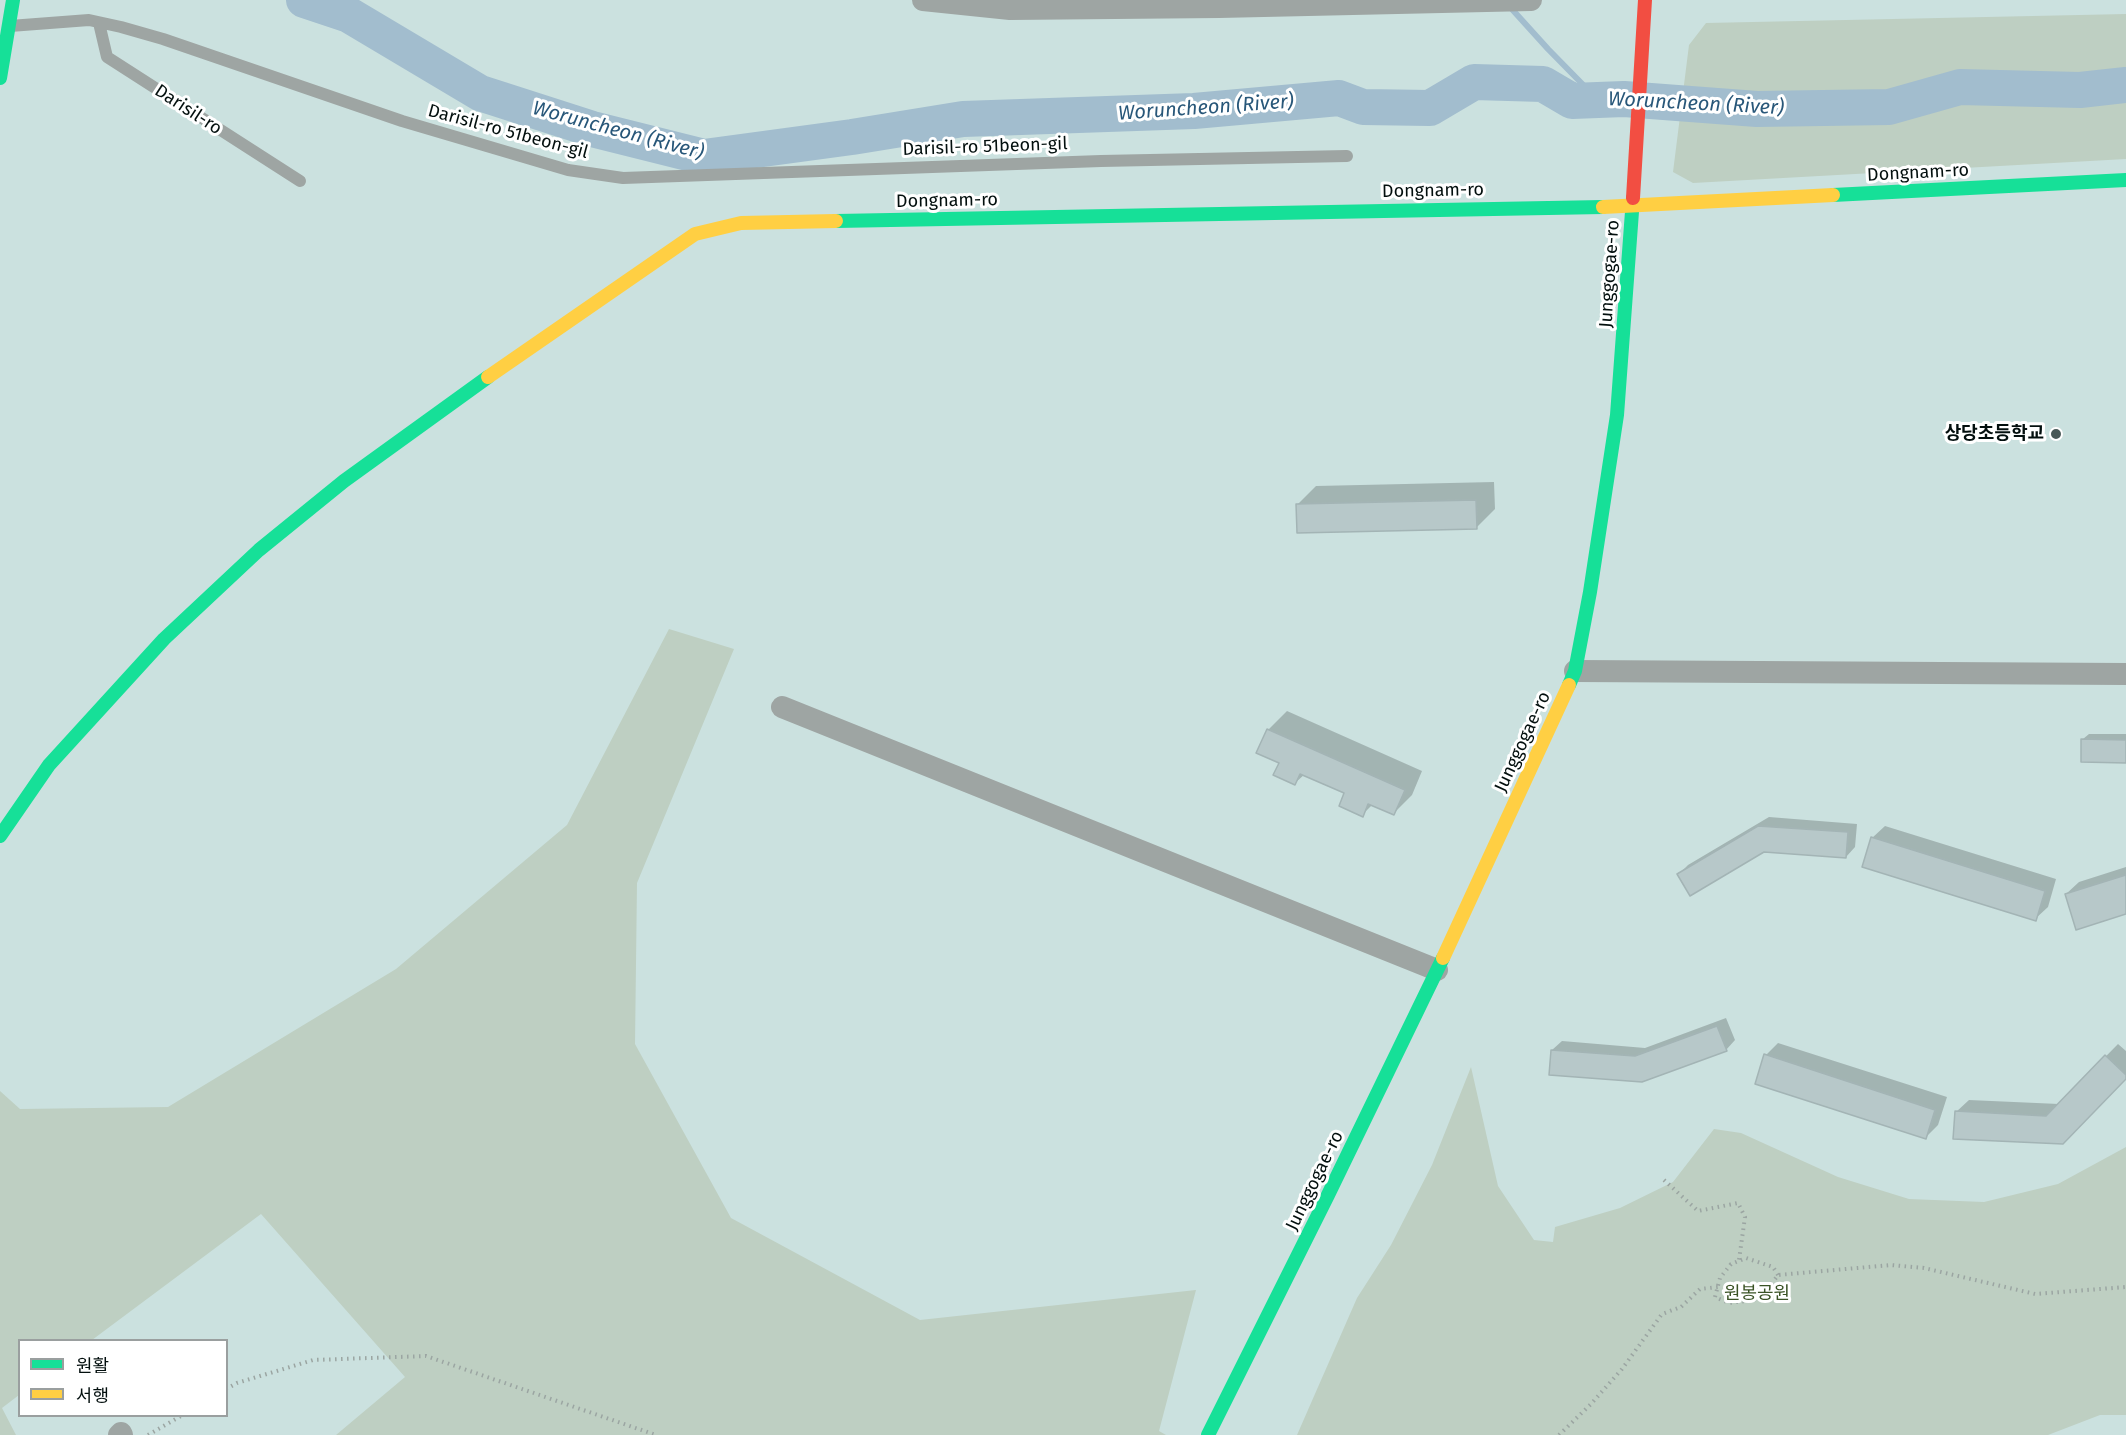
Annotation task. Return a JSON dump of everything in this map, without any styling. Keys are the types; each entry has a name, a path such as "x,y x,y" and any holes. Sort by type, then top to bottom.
{"main road":[{"path":"0,78 13,0"},
{"name":"Junggogae-ro","path":"1208,1435 1329,1195 1437,970 1575,671 1590,592 1617,415 1646,0"},
{"name":"Dongnam-ro","path":"0,836 49,765 164,639 259,550 344,481 442,409 695,234 741,223 1633,206 2126,180"}],"street":[{"path":"923,0 1010,9 1109,4 1219,7 1531,0"},
{"path":"1575,671 2126,674"},
{"path":"782,707 1437,970"}],"lane":[{"name":"Darisil-ro 51beon-gil","path":"0,27 89,20 163,39 402,121 568,170 623,177 1101,161 1347,156"},
{"name":"Darisil-ro","path":"99,23 107,57 300,182"}],"path":[{"path":"1664,1180 1698,1211 1738,1203 1745,1217 1739,1261"},
{"path":"1778,1275 1773,1267 1746,1258 1731,1264 1720,1278 1715,1297 1729,1303 1754,1300 1768,1289 1778,1275 1892,1265 1935,1270 2035,1294 2126,1287"},
{"path":"1559,1435 1622,1369 1662,1314 1681,1307 1701,1289 1718,1287"},
{"path":"228,1388 237,1383 313,1360 426,1356 656,1435"},
{"path":"148,1435 179,1417"}],"green space":[{"path":"2126,14 2126,159 1693,183 1673,172 1689,45 1706,23"},
{"path":"669,629 734,649 637,883 635,1044 731,1218 920,1320 1196,1290 1159,1431 1166,1435 336,1435 405,1377 261,1214 93,1339 18,1339 18,1396 2,1408 16,1435 0,1435 0,1091 20,1109 168,1107 396,969 567,825"},
{"name":"원봉공원","path":"1471,1067 1498,1186 1534,1240 1553,1242 1555,1227 1620,1208 1673,1182 1714,1129 1741,1133 1838,1177 1909,1199 1984,1202 2058,1184 2126,1147 2126,1415 2100,1415 2048,1435 1297,1435 1357,1298 1391,1245 1432,1165"}],"building":[{"path":"1476,500 1477,529 1297,533 1296,504"},
{"path":"1267,729 1405,790 1394,815 1368,804 1363,817 1339,806 1344,793 1300,774 1295,785 1273,775 1279,763 1256,753"},
{"path":"2081,739 2126,740 2126,763 2081,762"},
{"path":"1758,826 1848,832 1846,858 1764,852 1690,896 1677,874"},
{"path":"1871,837 2045,891 2036,921 1862,867"},
{"path":"2126,875 2126,914 2076,930 2065,894"},
{"path":"1717,1026 1727,1051 1642,1082 1549,1075 1551,1050 1635,1056"},
{"path":"1764,1054 1935,1110 1926,1139 1755,1084"},
{"path":"2105,1055 2126,1075 2126,1079 2063,1144 1953,1139 1955,1111 2046,1116"}],"waterway":[{"name":"Woruncheon (River)","path":"304,0 349,15 480,93 592,129 704,157 963,119 1194,111 1339,98 1363,107 1430,108 1474,82 1543,84 1572,101 1624,99 1757,109 1889,107 1960,87 2080,90 2126,85"},
{"path":"1510,7 1598,100"}],"traffic: fast":[{"path":"0,78 13,0"},
{"path":"1833,195 2126,180"},
{"path":"1569,685 1575,671 1590,592 1617,415 1633,198"},
{"path":"836,221 1603,207"},
{"path":"0,836 49,765 164,639 259,550 344,481 488,377"},
{"path":"1208,1435 1443,958"}],"traffic: slow":[{"path":"1603,207 1833,195"},
{"path":"488,377 695,234 741,223 836,221"},
{"path":"1443,958 1569,685"}],"traffic: jam":[{"path":"1633,198 1645,0"}],"place":[{"name":"상당초등학교","path":"2056,434"}]}
